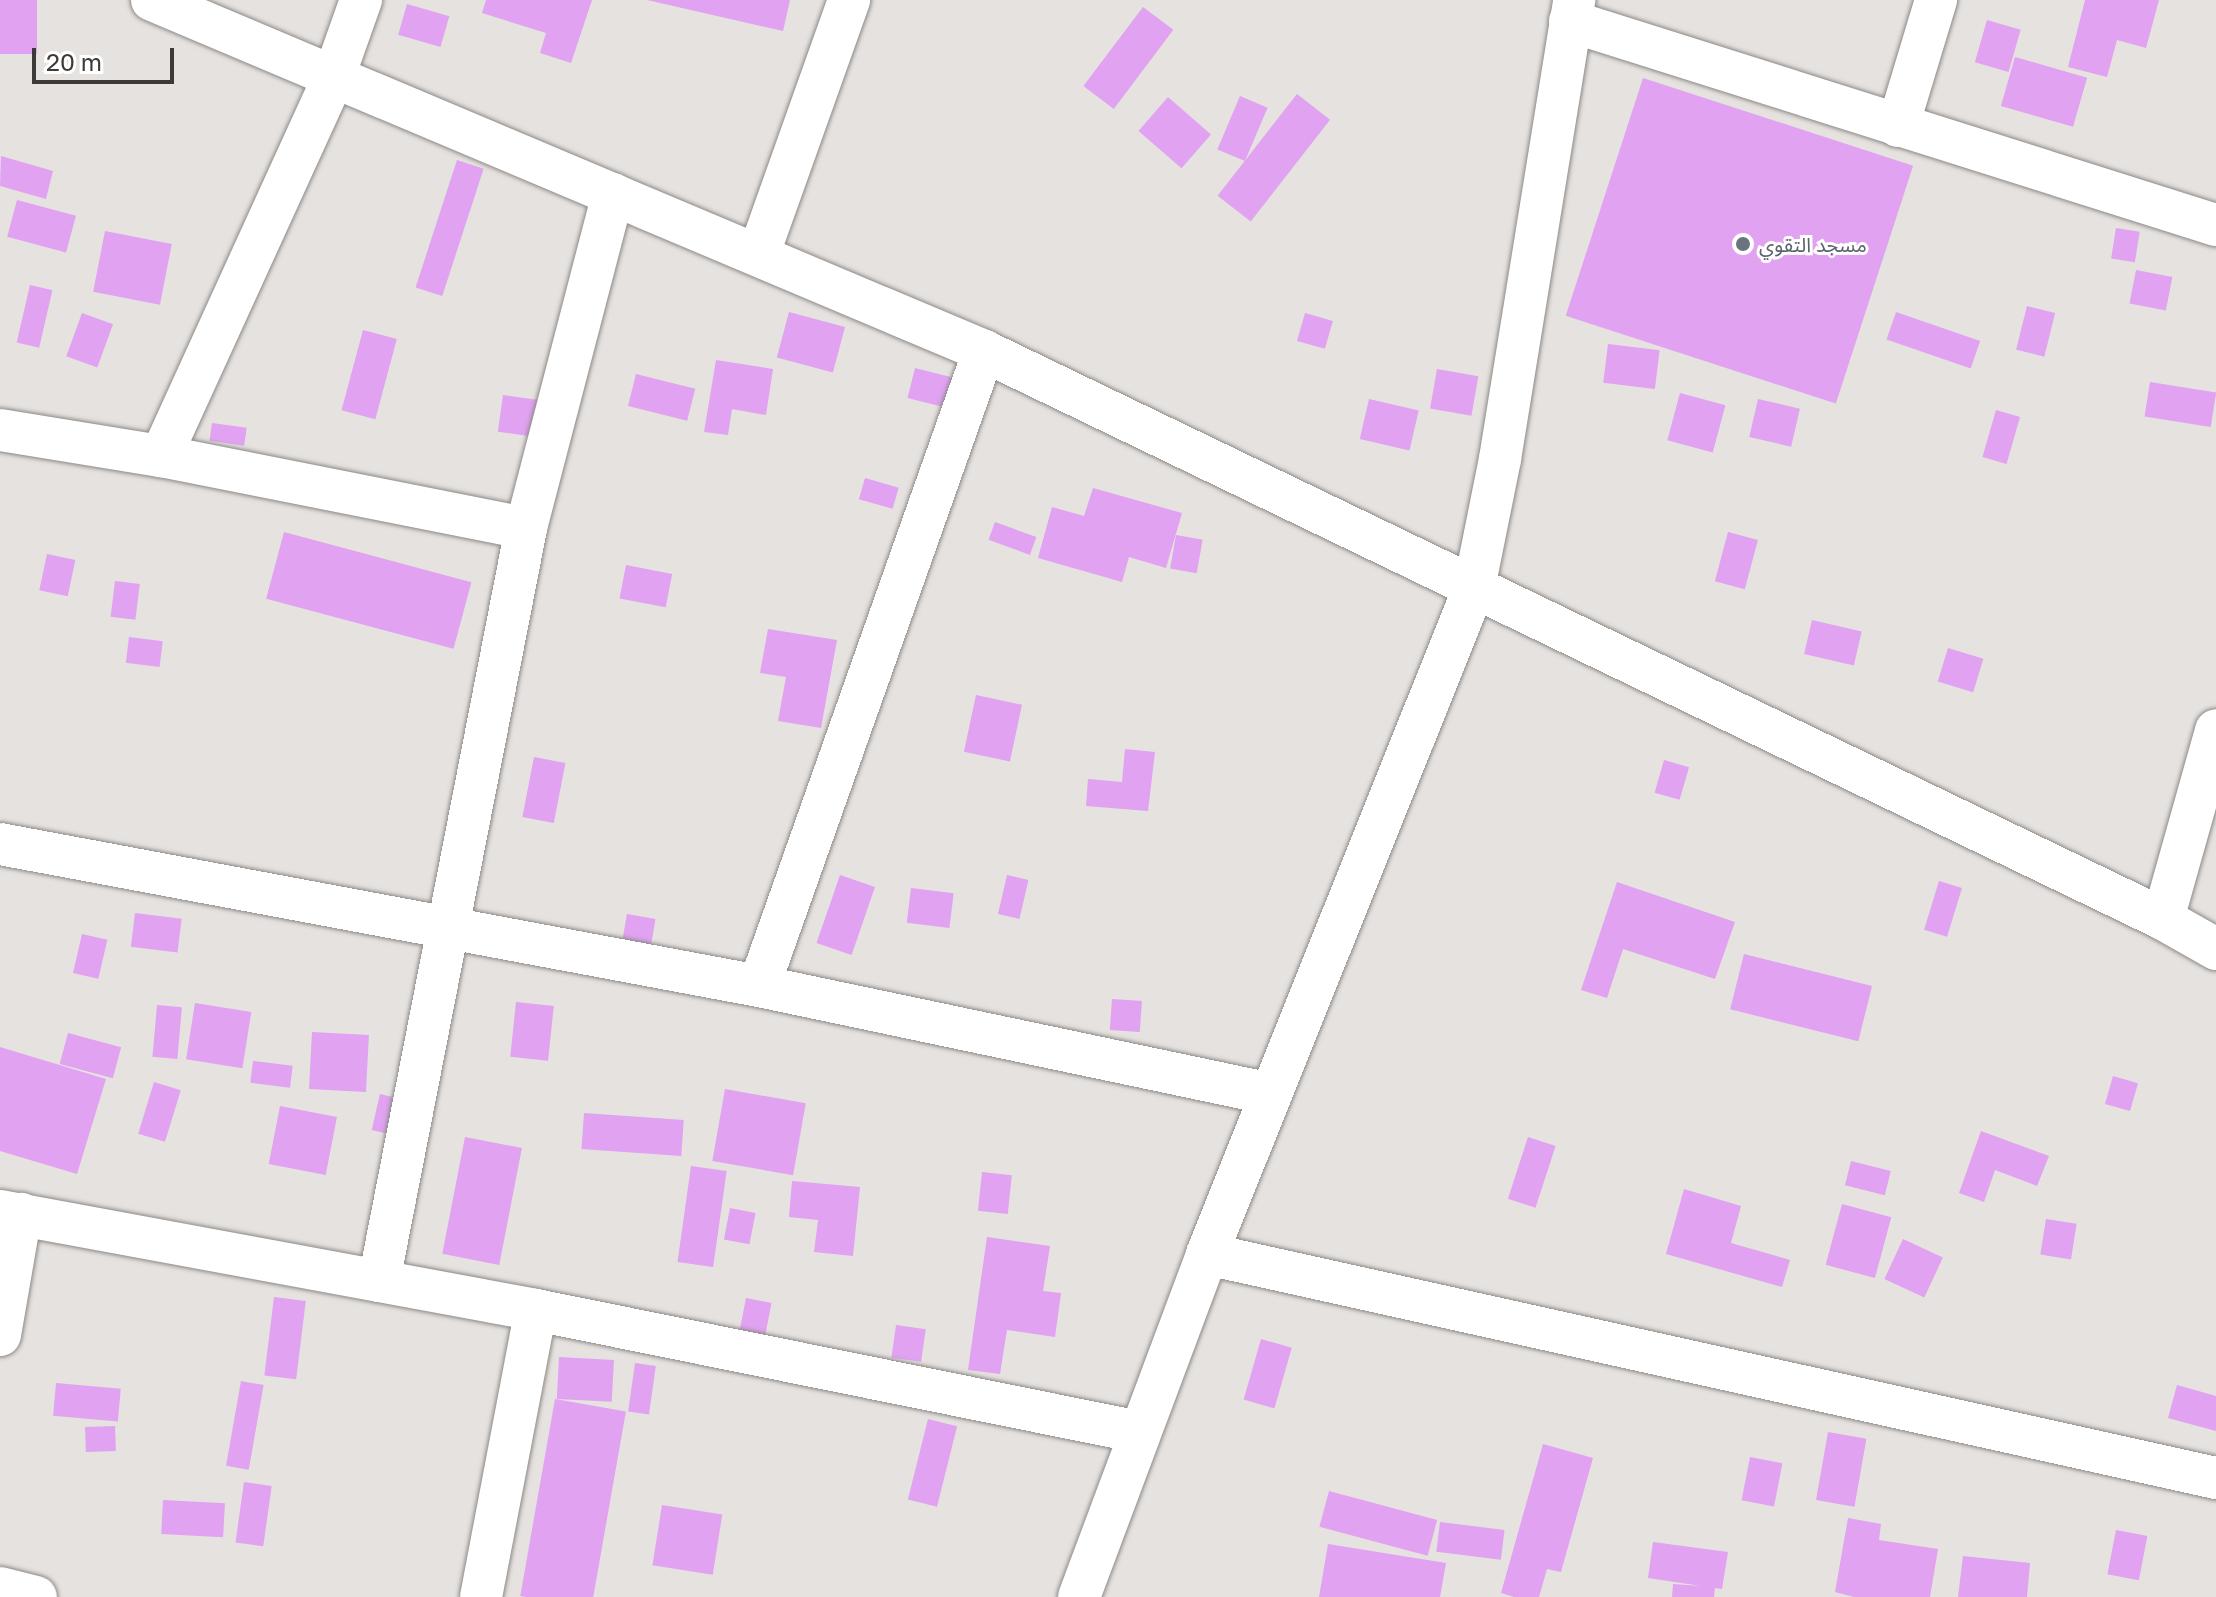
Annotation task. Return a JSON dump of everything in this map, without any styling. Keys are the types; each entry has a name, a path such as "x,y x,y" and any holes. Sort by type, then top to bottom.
{"street":[{"path":"152,0 333,79 759,253 984,351 2163,919 2216,949"},
{"path":"161,456 333,79 361,0"},
{"path":"759,253 849,0"},
{"path":"1898,126 1936,0"},
{"path":"1079,1597 1207,1254 1474,588 1500,459 1572,10 1898,126 2216,225"},
{"path":"379,1281 452,929 526,528 613,194"},
{"path":"759,986 984,351"},
{"path":"0,430 161,456 526,528"},
{"path":"2163,919 2216,730"},
{"path":"0,844 759,986 1271,1094"},
{"path":"0,1335 10,1213 536,1310 1139,1432"},
{"path":"1207,1254 2216,1478"},
{"path":"481,1597 536,1310"},
{"path":"0,1588 36,1597"}],"building":[{"path":"0,0 37,0 37,54 0,54"},
{"path":"486,0 592,0 571,63 540,53 546,33 482,13"},
{"path":"647,0 790,0 783,31"},
{"path":"2085,0 2159,0 2146,48 2117,40 2107,77 2068,67"},
{"path":"407,4 449,16 440,47 398,35"},
{"path":"1143,7 1173,30 1114,109 1083,86"},
{"path":"1987,20 2021,30 2009,72 1975,62"},
{"path":"2015,57 2087,78 2073,127 2001,106"},
{"name":"مسجد التقوي","path":"1643,78 1913,166 1836,404 1566,316"},
{"path":"1297,94 1330,120 1251,222 1218,196"},
{"path":"1240,96 1268,108 1245,161 1217,149"},
{"path":"1168,97 1211,134 1181,168 1138,131"},
{"path":"1,156 53,171 46,199 0,186"},
{"path":"457,160 484,169 442,296 416,287"},
{"path":"17,200 76,216 66,252 7,237"},
{"path":"2116,228 2140,232 2135,262 2111,259"},
{"path":"105,231 172,244 160,305 93,292"},
{"path":"2136,270 2172,277 2166,310 2130,303"},
{"path":"30,285 52,290 39,348 17,342"},
{"path":"2027,306 2055,313 2044,357 2016,350"},
{"path":"789,312 845,327 833,372 777,357"},
{"path":"1896,312 1980,341 1971,368 1887,339"},
{"path":"82,313 113,324 97,368 66,356"},
{"path":"1305,313 1333,321 1325,349 1297,341"},
{"path":"363,330 397,339 375,419 342,410"},
{"path":"1608,344 1660,350 1655,389 1603,383"},
{"path":"716,360 773,369 766,415 732,409 728,435 704,432"},
{"path":"915,368 956,378 948,408 908,398"},
{"path":"1437,369 1478,376 1471,416 1430,408"},
{"path":"636,374 695,389 687,421 628,406"},
{"path":"2150,382 2216,392 2211,427 2145,417"},
{"path":"1680,393 1725,405 1713,452 1667,440"},
{"path":"503,395 539,400 534,437 498,432"},
{"path":"1369,399 1419,410 1409,450 1360,439"},
{"path":"1758,399 1800,409 1791,447 1749,437"},
{"path":"1996,410 2020,417 2007,464 1982,457"},
{"path":"212,423 247,428 244,446 209,441"},
{"path":"865,478 899,488 893,509 859,499"},
{"path":"1093,488 1182,513 1166,568 1129,557 1122,582 1038,558 1052,507 1084,516"},
{"path":"995,522 1036,537 1030,555 989,540"},
{"path":"284,532 471,582 454,649 266,599"},
{"path":"1728,532 1758,540 1745,589 1715,581"},
{"path":"1176,535 1203,540 1197,573 1170,568"},
{"path":"47,554 75,560 68,596 39,590"},
{"path":"626,565 672,574 666,607 620,598"},
{"path":"115,581 140,584 135,620 111,617"},
{"path":"1812,620 1862,631 1854,666 1804,654"},
{"path":"768,629 837,640 821,728 778,721 786,677 760,673"},
{"path":"129,637 163,641 160,667 126,663"},
{"path":"1948,648 1983,659 1973,692 1938,681"},
{"path":"976,695 1022,705 1010,762 964,752"},
{"path":"1125,749 1155,752 1148,811 1086,806 1088,779 1122,782"},
{"path":"534,757 565,763 554,823 522,817"},
{"path":"1664,760 1689,767 1680,800 1655,793"},
{"path":"840,875 875,887 852,955 817,943"},
{"path":"1007,875 1028,880 1019,919 998,914"},
{"path":"1939,881 1962,888 1947,937 1924,930"},
{"path":"1617,882 1735,922 1715,979 1623,949 1607,998 1581,990"},
{"path":"911,888 954,893 949,928 907,923"},
{"path":"135,913 182,919 178,952 131,947"},
{"path":"627,914 656,919 651,946 622,941"},
{"path":"82,934 107,940 98,979 73,973"},
{"path":"1744,954 1872,986 1858,1041 1730,1009"},
{"path":"1112,999 1142,1001 1140,1032 1110,1030"},
{"path":"516,1002 554,1006 548,1061 510,1057"},
{"path":"195,1003 251,1012 242,1068 186,1059"},
{"path":"157,1005 182,1007 177,1059 152,1057"},
{"path":"312,1032 369,1035 366,1092 309,1089"},
{"path":"68,1033 121,1047 113,1078 60,1064"},
{"path":"0,1047 106,1079 77,1174 0,1151"},
{"path":"253,1061 293,1066 290,1088 250,1083"},
{"path":"2113,1076 2138,1083 2130,1111 2105,1104"},
{"path":"154,1082 181,1090 165,1142 138,1134"},
{"path":"725,1089 806,1103 793,1175 712,1161"},
{"path":"380,1094 401,1099 393,1135 372,1130"},
{"path":"280,1106 337,1117 326,1175 269,1164"},
{"path":"584,1113 684,1120 681,1156 581,1149"},
{"path":"1981,1131 2049,1156 2037,1186 1995,1170 1984,1202 1959,1193"},
{"path":"465,1137 522,1148 499,1265 442,1254"},
{"path":"1528,1137 1556,1146 1535,1208 1508,1199"},
{"path":"1851,1161 1891,1171 1885,1195 1845,1185"},
{"path":"691,1166 727,1171 713,1267 678,1262"},
{"path":"982,1172 1012,1175 1008,1214 978,1211"},
{"path":"792,1181 860,1187 853,1256 814,1252 818,1220 789,1217"},
{"path":"1684,1189 1741,1206 1731,1243 1790,1260 1782,1287 1666,1254"},
{"path":"1842,1204 1891,1217 1875,1278 1826,1265"},
{"path":"730,1208 756,1213 749,1244 724,1239"},
{"path":"2046,1219 2077,1224 2071,1259 2040,1255"},
{"path":"987,1237 1050,1246 1043,1291 1061,1293 1055,1337 1007,1330 1000,1374 968,1370"},
{"path":"1903,1239 1943,1258 1924,1297 1884,1279"},
{"path":"274,1297 306,1301 296,1379 264,1375"},
{"path":"746,1298 772,1303 765,1336 740,1331"},
{"path":"896,1325 926,1329 921,1362 891,1358"},
{"path":"1261,1339 1292,1348 1274,1408 1244,1400"},
{"path":"559,1357 614,1360 612,1402 557,1399"},
{"path":"635,1363 656,1366 649,1414 628,1412"},
{"path":"241,1381 264,1385 249,1470 226,1466"},
{"path":"56,1383 121,1389 118,1422 53,1416"},
{"path":"2177,1385 2216,1396 2216,1431 2168,1418"},
{"path":"555,1399 626,1412 593,1597 520,1596"},
{"path":"928,1419 957,1426 937,1507 908,1500"},
{"path":"115,1426 116,1451 86,1452 85,1427"},
{"path":"1828,1432 1866,1439 1854,1507 1816,1500"},
{"path":"1543,1444 1593,1458 1561,1572 1547,1569 1539,1597 1514,1597 1501,1593"},
{"path":"1750,1457 1782,1463 1774,1506 1742,1500"},
{"path":"244,1482 272,1486 263,1546 236,1542"},
{"path":"1329,1491 1437,1520 1428,1556 1319,1527"},
{"path":"163,1500 225,1503 223,1537 161,1534"},
{"path":"662,1505 722,1515 713,1575 652,1565"},
{"path":"1848,1518 1881,1524 1879,1540 1938,1549 1930,1597 1854,1597 1835,1592"},
{"path":"1440,1522 1505,1530 1501,1560 1436,1552"},
{"path":"2116,1530 2147,1536 2139,1580 2107,1574"},
{"path":"1653,1542 1728,1552 1722,1589 1715,1588 1714,1597 1672,1597 1673,1584 1701,1586 1648,1578"},
{"path":"1328,1544 1446,1563 1440,1597 1319,1597"},
{"path":"1963,1556 2030,1563 2027,1597 1958,1597"}],"place":[{"name":"مسجد التقوي","path":"1743,244"}]}
